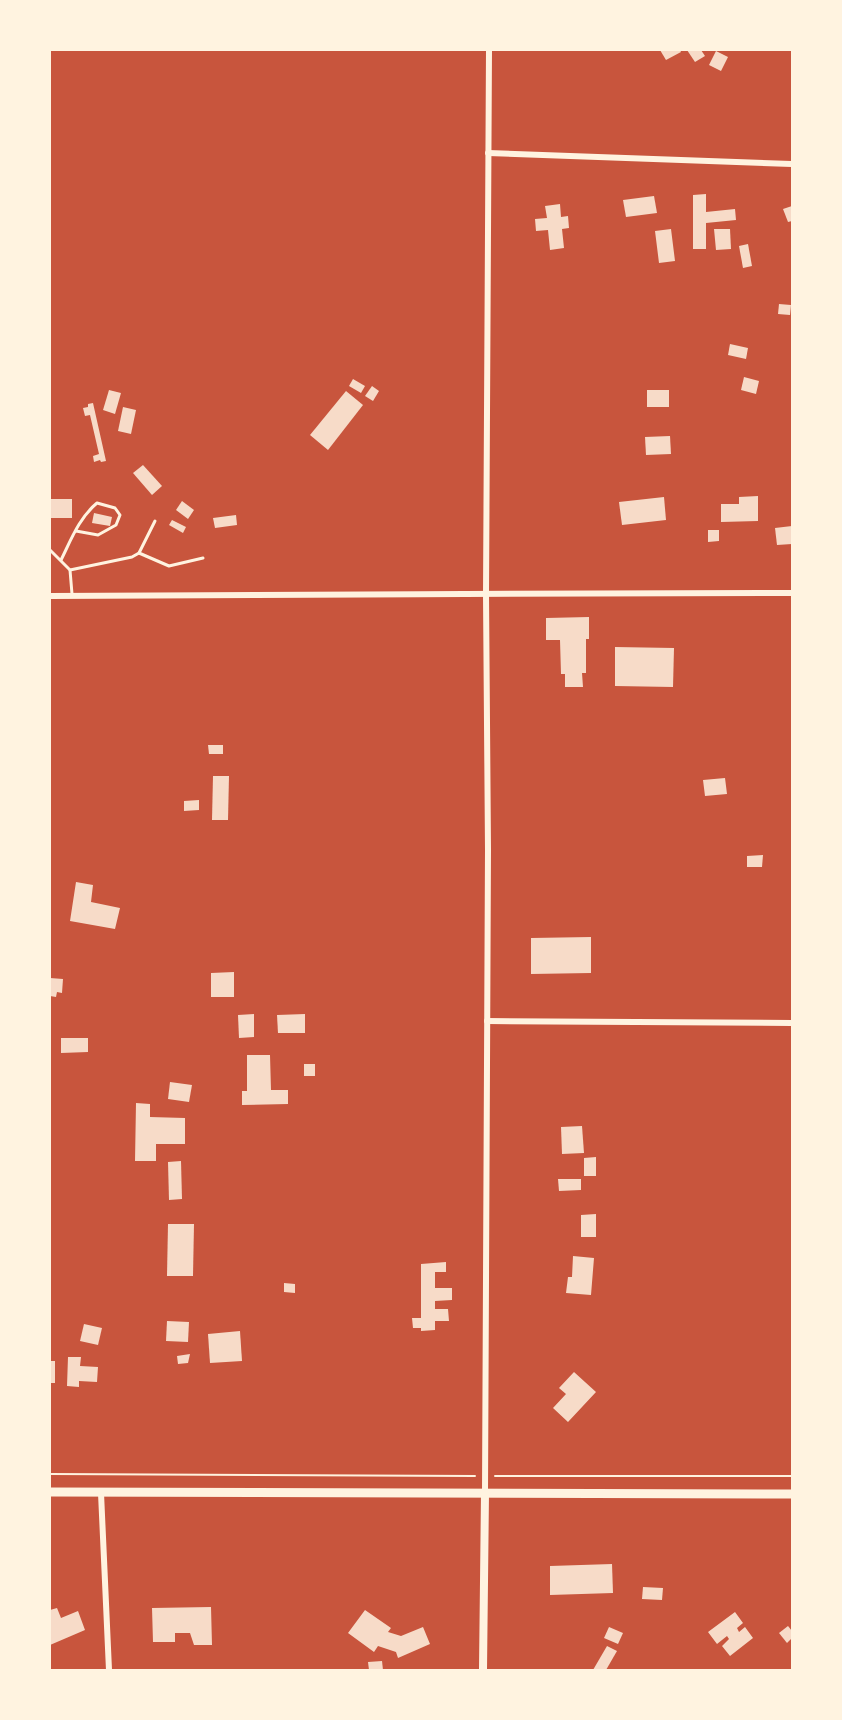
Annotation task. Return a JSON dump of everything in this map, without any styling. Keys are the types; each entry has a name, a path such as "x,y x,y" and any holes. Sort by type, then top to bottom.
{"main road":[{"path":"50,1492 792,1494"}],"street":[{"path":"483,1671 488,1021 486,595 489,50"},
{"path":"488,153 792,164"},
{"path":"50,596 486,595 572,592 792,593"},
{"path":"488,1021 792,1023"},
{"path":"101,1493 109,1671"}],"lane":[{"path":"61,560 85,513 97,503 115,508 120,515 116,525 98,536 76,531"},
{"path":"70,570 132,557 139,553 155,521"},
{"path":"50,550 70,570 72,596"},
{"path":"139,553 169,566 203,558"}],"path":[{"path":"50,1474 792,1476"}],"building":[{"path":"660,50 680,50 681,52 666,60"},
{"path":"687,50 701,50 705,56 695,62"},
{"path":"716,51 728,57 721,71 709,65"},
{"path":"706,194 706,212 735,209 736,220 706,223 706,249 693,249 693,195"},
{"path":"654,196 657,213 626,217 623,200"},
{"path":"560,204 561,217 568,216 569,228 562,229 564,248 550,250 548,230 536,231 535,219 547,218 545,206"},
{"path":"792,206 792,221 788,222 783,209"},
{"path":"671,229 675,261 659,263 655,231"},
{"path":"714,229 730,229 731,249 716,250"},
{"path":"748,244 752,266 743,268 739,246"},
{"path":"779,304 791,305 790,315 778,314"},
{"path":"730,344 748,348 746,359 728,355"},
{"path":"744,377 759,381 756,394 741,390"},
{"path":"353,379 365,386 361,393 349,386"},
{"path":"372,386 379,391 373,401 365,396"},
{"path":"109,390 121,393 115,414 103,410"},
{"path":"647,390 669,390 669,407 647,407"},
{"path":"346,391 363,405 328,450 310,435"},
{"path":"93,403 106,461 101,462 100,460 94,462 93,456 99,454 90,415 85,416 83,408"},
{"path":"123,407 136,410 131,434 118,431"},
{"path":"670,436 671,454 646,455 645,437"},
{"path":"143,465 162,486 152,495 133,473"},
{"path":"758,496 758,521 721,522 721,504 739,504 739,497"},
{"path":"664,497 666,520 622,525 619,502"},
{"path":"50,499 72,499 72,518 50,518"},
{"path":"182,501 194,510 188,519 176,510"},
{"path":"94,513 112,517 110,526 92,523"},
{"path":"236,515 237,525 215,528 213,518"},
{"path":"172,520 186,527 183,533 169,525"},
{"path":"792,526 792,544 777,545 775,528"},
{"path":"708,530 719,530 719,541 708,542"},
{"path":"589,617 589,639 586,639 586,673 582,673 583,687 565,687 565,674 561,674 560,640 546,640 546,618"},
{"path":"615,647 674,648 673,687 615,686"},
{"path":"208,745 223,745 223,754 209,754"},
{"path":"213,776 229,776 228,820 212,820"},
{"path":"725,778 727,794 705,796 703,780"},
{"path":"199,800 199,810 184,811 184,801"},
{"path":"763,855 762,867 747,867 747,856"},
{"path":"76,882 93,885 91,902 120,908 115,929 70,921"},
{"path":"591,937 591,973 531,974 531,938"},
{"path":"234,972 234,997 211,997 211,973"},
{"path":"50,978 63,979 62,993 57,992 56,997 50,996"},
{"path":"254,1014 254,1037 239,1038 238,1015"},
{"path":"305,1014 305,1033 278,1033 277,1015"},
{"path":"61,1038 88,1038 88,1052 61,1053"},
{"path":"247,1055 270,1055 271,1090 288,1090 288,1104 242,1105 242,1091 247,1091"},
{"path":"304,1064 315,1064 315,1076 304,1076"},
{"path":"170,1082 192,1085 189,1102 168,1099"},
{"path":"136,1103 150,1104 150,1117 185,1118 185,1144 156,1144 156,1161 135,1161"},
{"path":"582,1126 584,1153 562,1154 561,1127"},
{"path":"596,1157 596,1176 584,1176 584,1158"},
{"path":"181,1161 182,1199 169,1200 168,1162"},
{"path":"558,1179 581,1179 581,1190 559,1191"},
{"path":"596,1214 596,1237 581,1237 581,1215"},
{"path":"168,1224 194,1224 193,1276 167,1276"},
{"path":"573,1256 594,1258 591,1295 566,1293 568,1277 572,1277"},
{"path":"446,1262 446,1272 435,1272 435,1288 452,1288 452,1300 435,1301 435,1309 448,1309 449,1321 435,1321 435,1330 421,1331 421,1328 413,1328 412,1318 421,1318 421,1264"},
{"path":"284,1283 295,1284 295,1293 284,1292"},
{"path":"167,1321 189,1322 188,1342 166,1341"},
{"path":"84,1324 102,1328 98,1345 80,1341"},
{"path":"240,1331 242,1361 210,1363 208,1334"},
{"path":"190,1354 188,1363 178,1364 177,1356"},
{"path":"68,1357 81,1357 80,1366 98,1367 97,1382 79,1381 79,1387 67,1386"},
{"path":"50,1361 55,1361 55,1383 50,1383"},
{"path":"574,1372 596,1392 568,1422 553,1408 566,1394 559,1388"},
{"path":"612,1564 613,1593 550,1595 550,1566"},
{"path":"643,1587 663,1588 662,1600 642,1599"},
{"path":"211,1607 212,1645 194,1645 190,1633 175,1633 175,1642 153,1642 152,1608"},
{"path":"57,1608 61,1618 78,1611 85,1630 50,1645 50,1610"},
{"path":"365,1610 391,1628 388,1632 401,1636 423,1627 430,1644 398,1658 396,1652 378,1646 374,1652 348,1633"},
{"path":"735,1612 743,1623 737,1628 739,1632 745,1627 753,1638 730,1656 722,1646 729,1639 727,1636 717,1644 708,1632"},
{"path":"788,1626 792,1631 792,1638 787,1643 779,1633"},
{"path":"609,1627 623,1633 618,1644 604,1638"},
{"path":"607,1646 617,1651 606,1670 593,1670"},
{"path":"382,1661 383,1670 369,1670 368,1662"}]}
